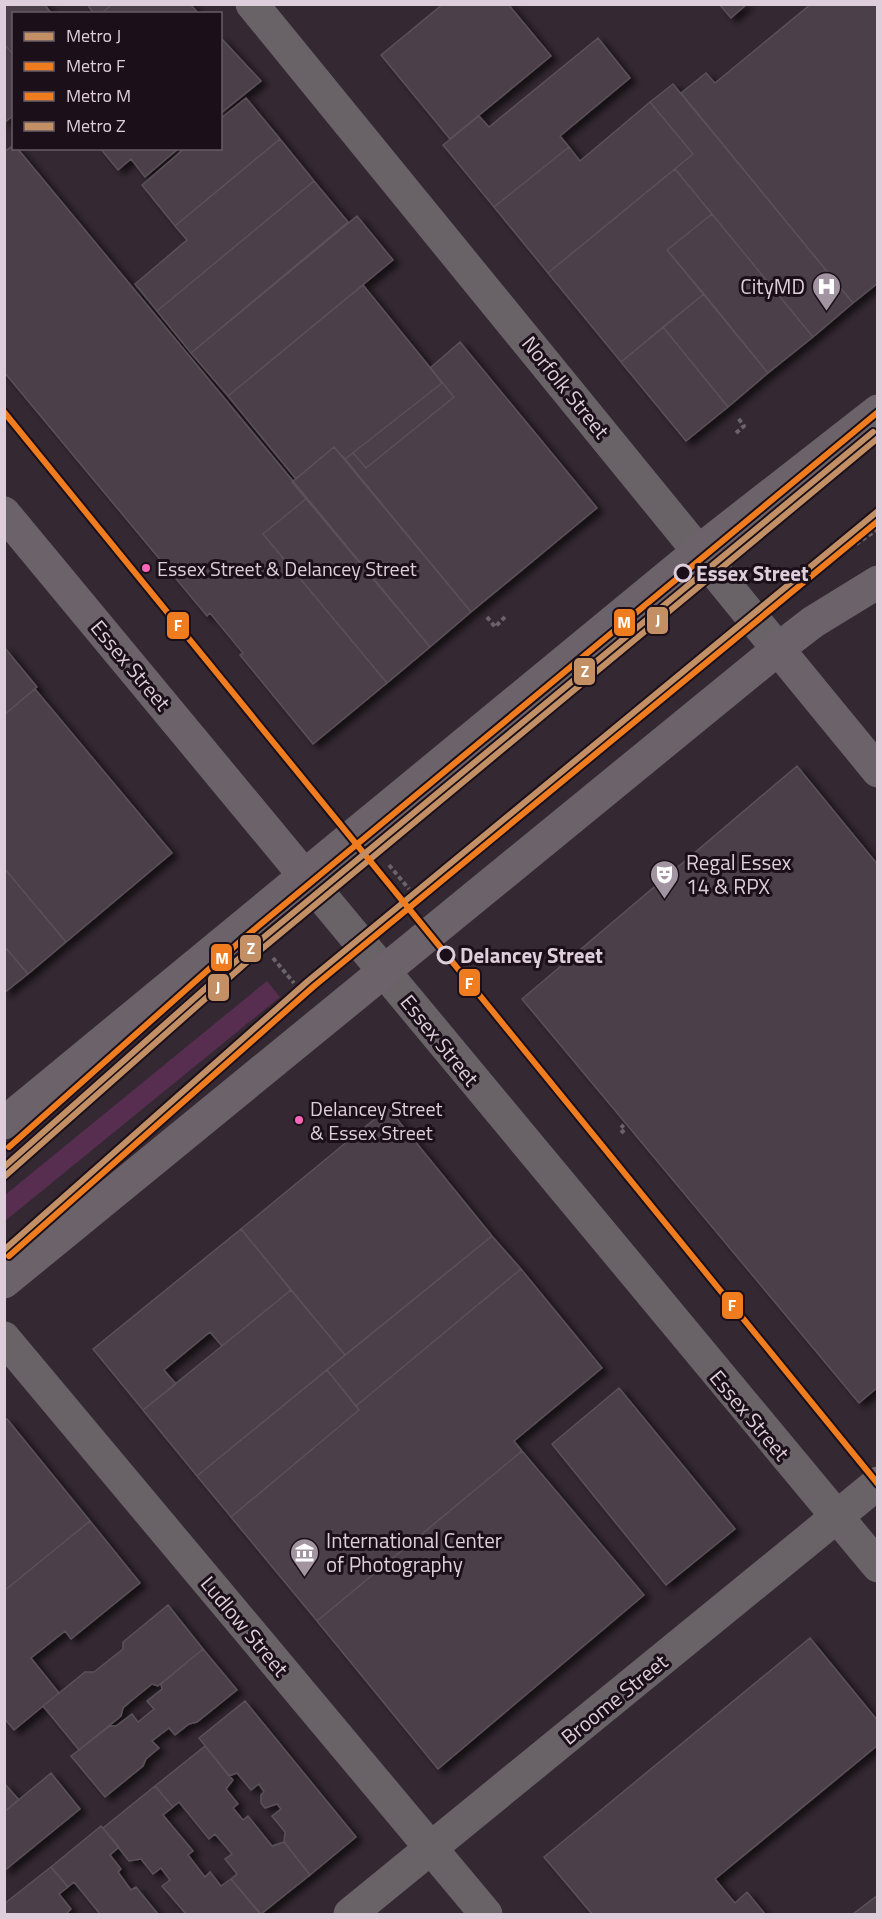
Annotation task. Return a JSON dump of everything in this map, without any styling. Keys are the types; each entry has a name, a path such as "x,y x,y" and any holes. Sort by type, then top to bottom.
{"main road":[{"path":"4,1122 700,550 878,411"},
{"name":"Essex Street","path":"4,513 304,875"},
{"path":"4,1282 778,648 813,622 878,582"},
{"name":"Norfolk Street","path":"778,648 878,771"}],"street":[{"name":"Norfolk Street","path":"252,4 778,648"},
{"name":"Essex Street","path":"304,875 878,1566"},
{"name":"Ludlow Street","path":"4,1338 486,1914"},
{"name":"Broome Street","path":"350,1914 878,1483"}],"path":[{"path":"736,433 744,426 738,418"},
{"path":"487,617 495,627 505,617"},
{"path":"389,865 409,889"},
{"path":"273,958 294,983"},
{"path":"398,1110 396,1112 399,1116"},
{"path":"621,1125 625,1129 621,1133"}],"shaded area":[{"path":"267,981 280,997 5,1221 5,1195"}],"building":[{"path":"4,4 44,4 50,12 12,12 12,53 4,44"},
{"path":"87,4 112,4 103,12 93,12"},
{"path":"112,4 190,4 197,12 103,12"},
{"path":"443,4 508,4 551,56 450,139 381,55"},
{"path":"719,4 747,4 731,18"},
{"path":"811,4 878,4 878,283 853,303 681,93 706,73 715,83"},
{"path":"598,38 630,78 560,136 569,147 494,207 443,145 479,116 489,127"},
{"path":"222,39 261,81 222,112"},
{"path":"4,44 12,53 12,117 4,123"},
{"path":"673,84 853,303 813,337 675,169 693,154 650,102"},
{"path":"246,98 280,139 175,226 142,185 183,150 222,150 222,117"},
{"path":"650,102 693,154 548,273 494,207 569,147 580,161"},
{"path":"280,139 314,181 157,311 135,284 187,240 175,226"},
{"path":"12,146 12,150 19,150 307,498 263,534 387,683 313,744 240,655 243,653 210,613 207,616 4,372 4,152"},
{"path":"102,150 177,150 145,177 131,159 118,170"},
{"path":"675,169 712,214 667,250 704,294 621,362 548,273"},
{"path":"314,181 348,222 191,353 157,311"},
{"path":"712,214 813,337 768,373 667,250"},
{"path":"357,216 393,260 228,396 191,353"},
{"path":"363,285 454,397 366,468 353,453 345,459 334,447 296,479 228,396"},
{"path":"704,294 768,373 728,407 663,327"},
{"path":"663,327 728,407 686,441 621,362"},
{"path":"460,342 597,508 471,612 345,459 442,383 430,368"},
{"path":"334,447 471,612 430,647 292,482"},
{"path":"307,498 430,647 387,683 263,534"},
{"path":"4,647 37,687 4,715"},
{"path":"35,689 172,853 66,942 4,868 4,715"},
{"path":"797,766 878,865 878,1387 859,1403 522,999"},
{"path":"4,868 66,942 28,974 4,946"},
{"path":"4,946 28,974 4,993"},
{"path":"388,1108 492,1236 345,1355 241,1229"},
{"path":"241,1229 291,1290 222,1346 210,1332 164,1370 176,1384 143,1410 93,1349"},
{"path":"492,1236 521,1269 356,1406 327,1370"},
{"path":"521,1269 602,1368 514,1441 522,1451 317,1621 231,1517 359,1410 356,1406"},
{"path":"291,1290 345,1355 197,1476 143,1410"},
{"path":"327,1370 359,1410 231,1517 197,1476"},
{"path":"619,1388 735,1529 666,1585 552,1444"},
{"path":"7,1419 90,1521 4,1591 4,1421"},
{"path":"522,1451 644,1595 438,1769 317,1621"},
{"path":"90,1521 140,1583 71,1639 65,1631 31,1658 59,1693 14,1730 4,1718 4,1591"},
{"path":"168,1605 203,1649 158,1686 152,1684 131,1701 123,1708 121,1716 79,1750 43,1706 85,1672 94,1672 123,1649 123,1642"},
{"path":"810,1638 878,1721 878,1745 715,1879 735,1903 747,1892 765,1914 592,1914 544,1857"},
{"path":"203,1649 237,1690 197,1722 189,1724 175,1735 169,1728 152,1741 159,1748 146,1759 143,1766 105,1797 71,1756 110,1726 116,1726 132,1714 138,1722 154,1709 147,1701 162,1689 161,1684"},
{"path":"245,1701 356,1837 310,1875 284,1842 285,1832 272,1816 281,1809 277,1804 265,1808 261,1803 261,1795 264,1792 259,1784 251,1790 237,1773 229,1776 199,1738"},
{"path":"205,1746 233,1780 226,1789 238,1804 233,1808 243,1820 248,1816 272,1846 284,1842 310,1875 261,1914 231,1879 237,1874 225,1859 232,1854 215,1834 209,1839 179,1802 173,1807 155,1786"},
{"path":"51,1773 80,1809 4,1871 4,1812"},
{"path":"4,1783 19,1800 4,1812"},
{"path":"155,1786 173,1807 163,1815 193,1851 188,1855 205,1877 210,1872 221,1886 231,1879 260,1914 186,1914 162,1886 170,1880 161,1868 153,1874 141,1859 129,1861 103,1828"},
{"path":"101,1826 119,1847 110,1855 121,1869 118,1872 131,1890 136,1887 158,1914 100,1914 74,1882 68,1887 51,1867"},
{"path":"51,1867 68,1887 59,1894 71,1909 67,1913 69,1914 6,1914 4,1904"},
{"path":"878,1895 878,1914 853,1914"}],"metro line":[{"name":"F","path":"4,412 878,1484"},
{"name":"M","path":"9,1147 244,938 878,412"},
{"name":"Z","path":"4,1167 252,947 873,432"},
{"name":"J","path":"4,1177 257,953 878,438"},
{"name":"J","path":"4,1250 308,981 878,511"},
{"name":"M","path":"9,1256 313,987 878,521"}],"place":[{"name":"CityMD","path":"826,312"},
{"name":"Essex Street & Delancey Street","path":"146,568"},
{"name":"Essex Street","path":"683,573"},
{"name":"Regal Essex 14 & RPX","path":"665,900"},
{"name":"Delancey Street","path":"446,955"},
{"name":"Delancey Street & Essex Street","path":"299,1120"},
{"name":"International Center of Photography","path":"305,1578"}]}
